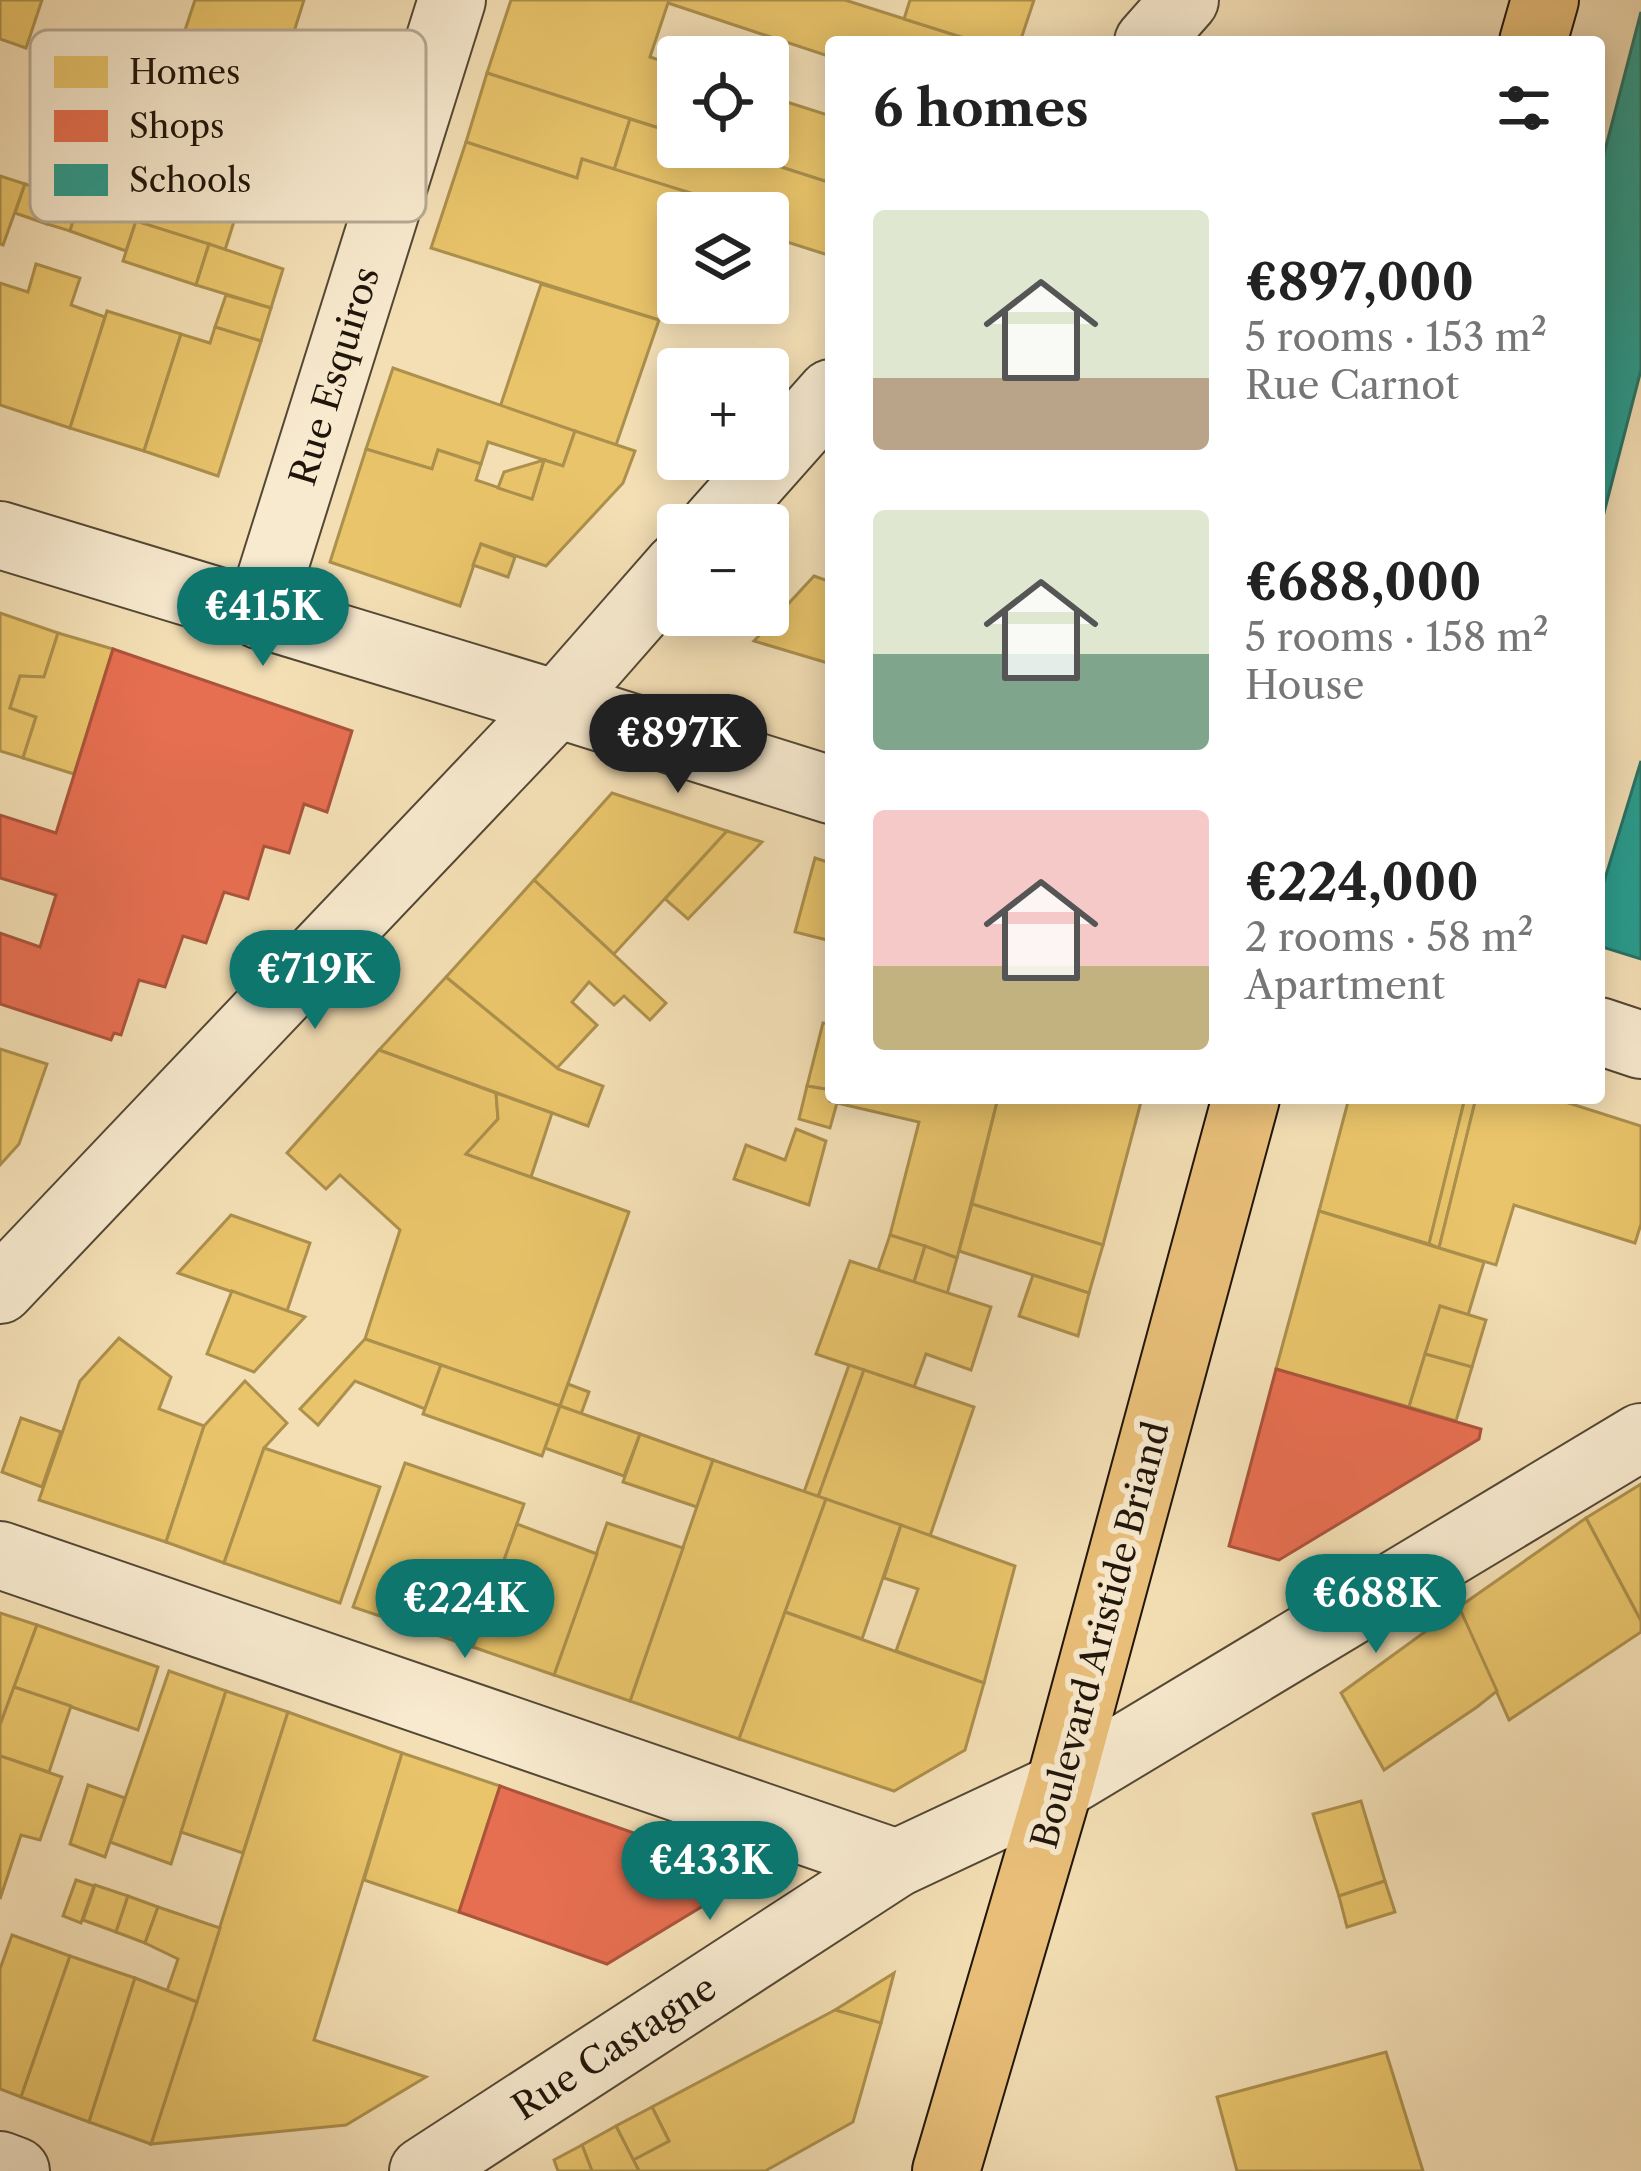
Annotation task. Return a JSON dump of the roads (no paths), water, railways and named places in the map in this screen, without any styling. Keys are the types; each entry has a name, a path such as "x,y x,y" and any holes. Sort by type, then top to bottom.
{"main road":[{"path":"1535,36 1545,0"},
{"name":"Boulevard Aristide Briand","path":"946,2171 1059,1787 1244,1104"}],"street":[{"name":"Rue Esquiros","path":"426,83 452,0"},
{"path":"1153,36 1185,0"},
{"name":"Rue Esquiros","path":"259,615 382,222"},
{"path":"733,504 825,400"},
{"path":"0,535 825,788"},
{"path":"0,1290 557,704 657,590"},
{"path":"1605,1033 1641,1045"},
{"name":"Rue Castagne","path":"423,2171 897,1863 1059,1787 1641,1437"},
{"path":"0,1555 897,1863"},
{"path":"0,2165 16,2171"}]}
